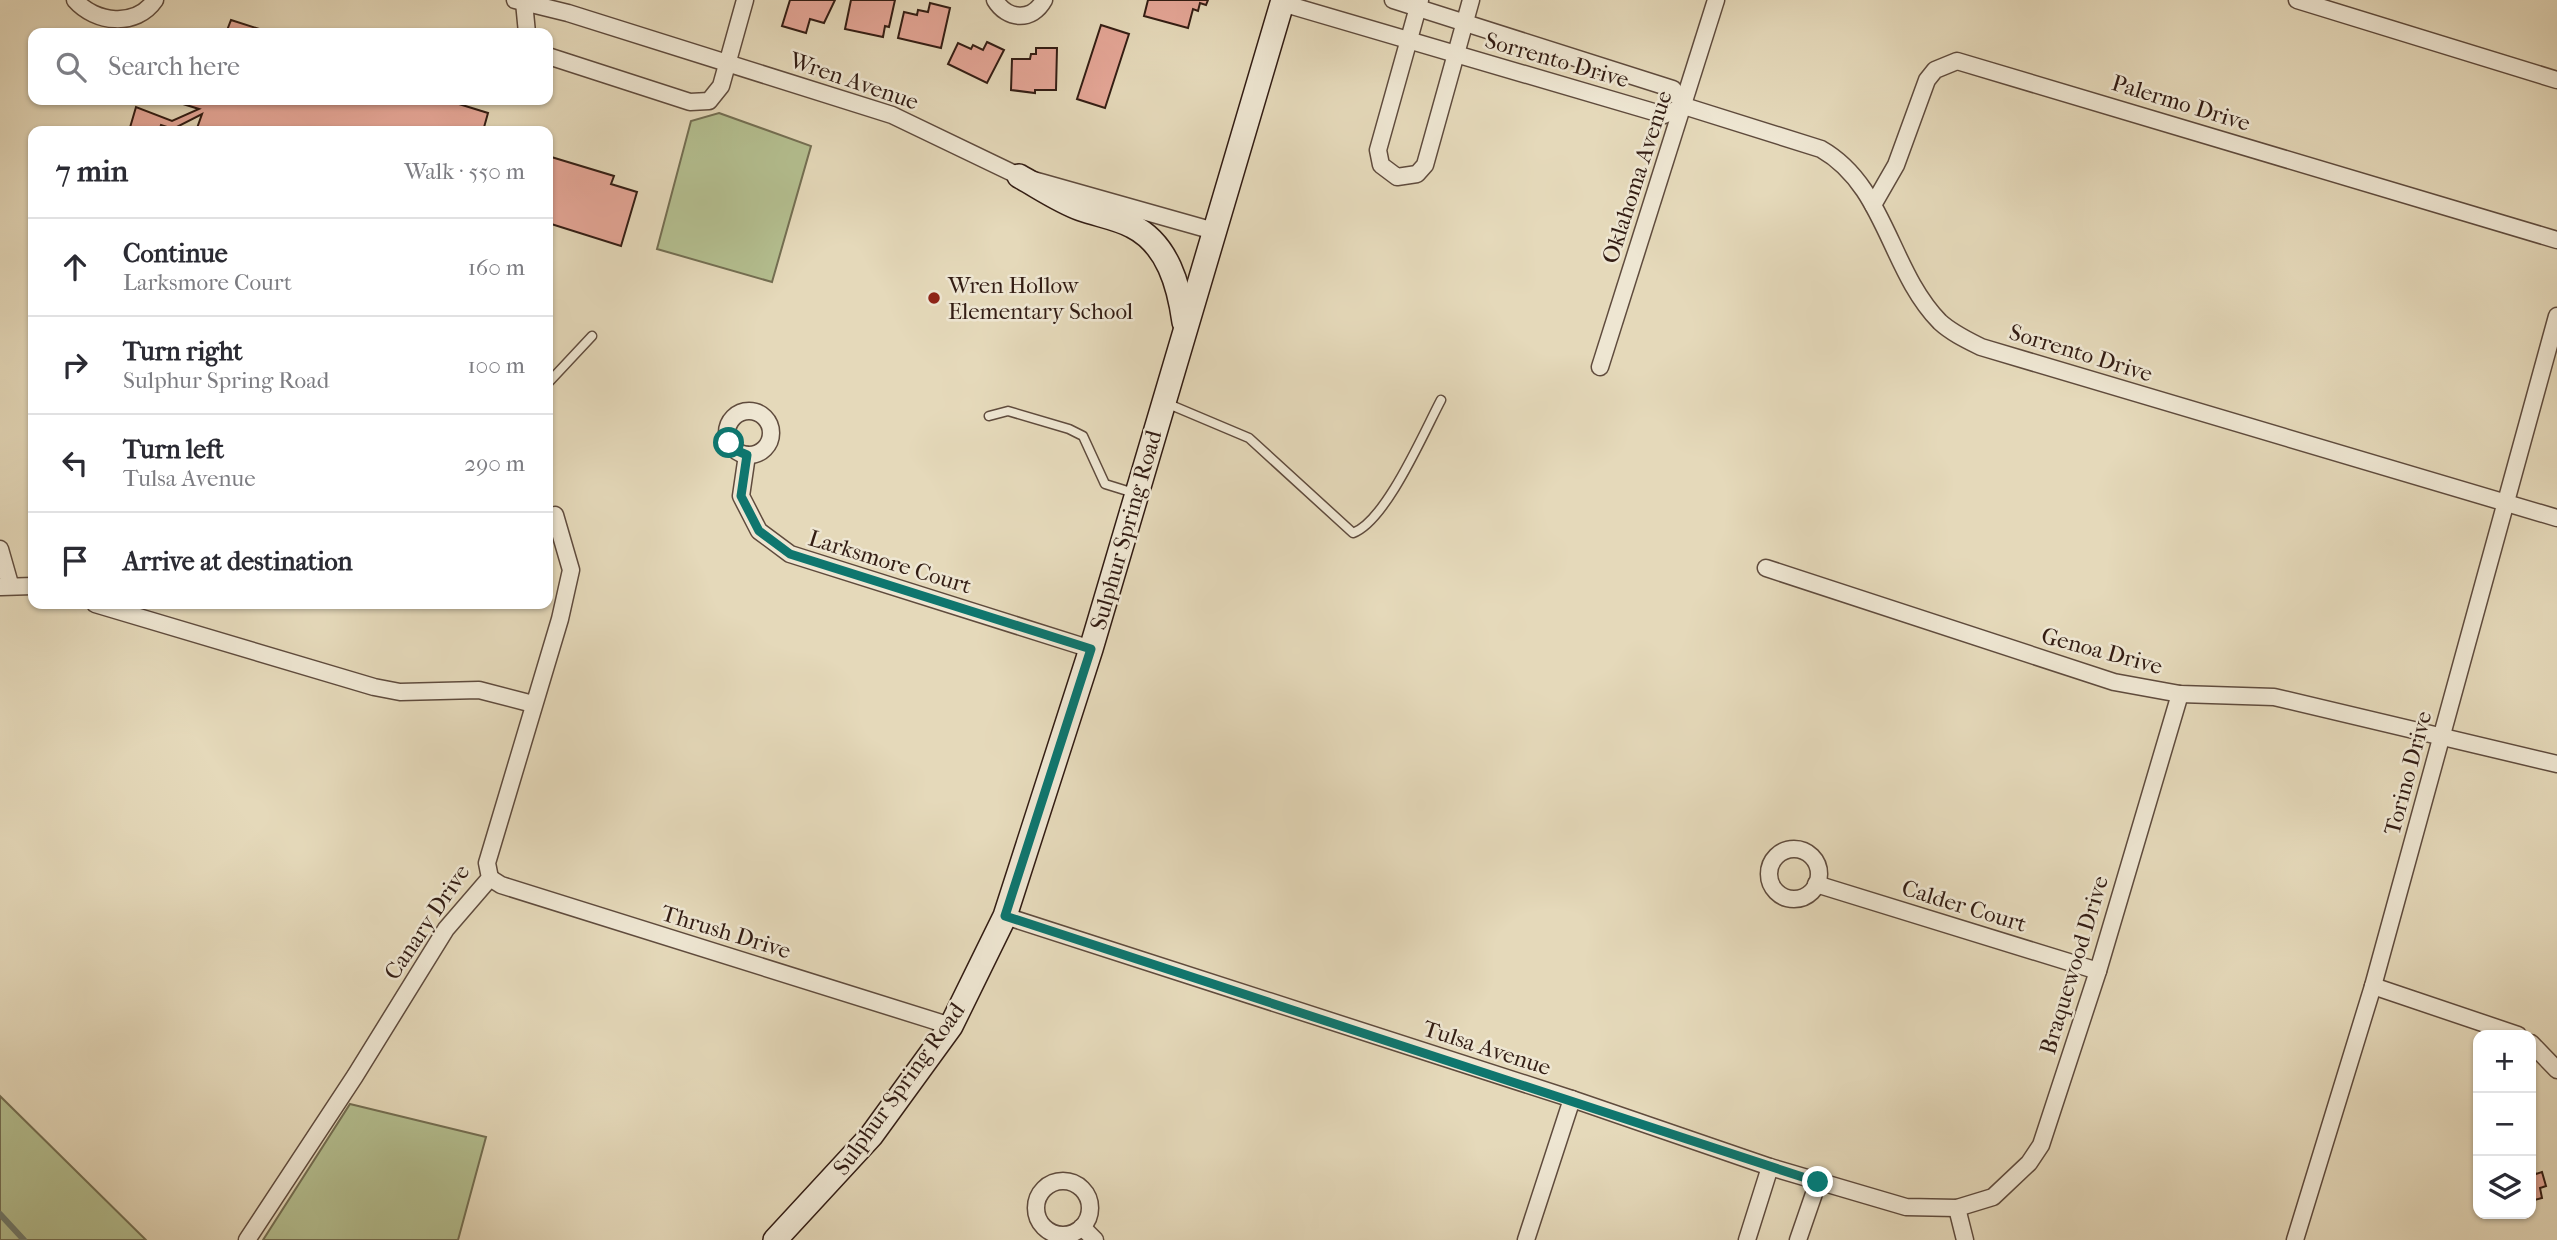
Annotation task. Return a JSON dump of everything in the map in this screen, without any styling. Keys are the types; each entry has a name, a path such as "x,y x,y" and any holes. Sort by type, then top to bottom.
{"main road":[{"name":"Sulphur Spring Road","path":"775,1240 871,1136 951,1026 1005,916 1091,649 1283,2"},
{"path":"1018,176 1078,208 1132,226 1150,238 1164,257 1180,292 1185,330"}],"street":[{"path":"75,0 99,17 117,20 135,16 155,0"},
{"path":"553,58 690,102 709,101 721,86 746,0"},
{"path":"995,0 1008,14 1018,16 1034,12 1044,0"},
{"name":"Sorrento Drive","path":"1392,0 1419,4 1673,89 1684,106 1821,149 1840,160 1856,175 1908,280 1925,303 1941,323 1981,347 2557,518"},
{"name":"Sorrento Drive","path":"1419,4 1378,150 1381,165 1396,177 1417,174 1424,165 1471,0"},
{"name":"Oklahoma Avenue","path":"1600,367 1716,0"},
{"path":"2297,0 2557,80"},
{"path":"519,1 526,28"},
{"name":"Wren Avenue","path":"519,1 892,115 1018,176 1214,232"},
{"name":"Sorrento Drive","path":"1283,2 1664,115 1684,106"},
{"name":"Palermo Drive","path":"1873,205 1896,165 1927,80 1935,70 1957,61 2557,240"},
{"name":"Torino Drive","path":"2295,1240 2373,986 2557,316"},
{"name":"Larksmore Court","path":"747,455 741,496 759,531 790,554 1091,649"},
{"name":"Canary Drive","path":"247,1240 355,1076 446,929 490,877 486,863 571,570 553,518"},
{"path":"0,549 5,586 28,586"},
{"name":"Genoa Drive","path":"1766,568 2114,682 2180,694 2274,697 2557,764"},
{"path":"112,609 374,687 400,692 479,690 533,704"},
{"name":"Braquewood Drive","path":"1958,1208 1993,1197 2035,1154 2098,971 2180,694"},
{"name":"Thrush Drive","path":"490,877 501,885 951,1026"},
{"name":"Calder Court","path":"1816,884 2098,971"},
{"name":"Tulsa Avenue","path":"1005,916 1572,1099 1818,1182 1906,1207 1958,1208"},
{"path":"2373,986 2503,1030"},
{"path":"2536,1048 2557,1070"},
{"path":"1526,1240 1572,1099"},
{"path":"1747,1240 1770,1167"},
{"path":"1798,1240 1818,1182"},
{"path":"1958,1208 1965,1240"},
{"path":"1082,1227 1095,1240"}],"lane":[{"path":"553,378 592,337"},
{"path":"1164,402 1250,438 1353,533 1387,502 1441,400"},
{"path":"989,416 1008,411 1069,429 1083,436 1105,484 1137,494"}],"green space":[{"path":"719,113 811,146 772,282 657,249 691,121"},
{"path":"0,1096 146,1240 0,1240"},
{"path":"350,1104 486,1137 458,1240 263,1240"}],"building":[{"path":"790,0 835,0 824,23 810,19 806,33 782,26"},
{"path":"851,0 895,0 889,27 885,26 883,37 845,29"},
{"path":"1148,0 1208,0 1206,5 1200,3 1198,11 1193,9 1188,28 1144,16"},
{"path":"930,3 950,8 941,48 898,38 904,12 917,15 918,10 928,12"},
{"path":"231,20 256,28 228,28"},
{"path":"1101,25 1129,34 1105,108 1077,99"},
{"path":"987,42 1004,50 987,83 948,64 958,43 971,49 973,45 983,50"},
{"path":"1036,48 1057,48 1056,90 1035,90 1035,93 1011,90 1012,59 1030,59 1031,54 1036,54"},
{"path":"186,105 462,105 488,113 484,126 198,126 202,114 179,126 130,126 136,107 172,121 199,109"},
{"path":"553,158 614,176 611,184 637,192 621,246 553,225"},
{"path":"2542,1172 2546,1186 2540,1188 2542,1198 2536,1200 2536,1174"}],"waterway":[{"path":"0,1214 24,1240"}],"place":[{"name":"Wren Hollow Elementary School","path":"934,298"}],"route":[{"path":"729,443 733,449 747,455 741,496 749,513 759,531 790,554 1091,649 1005,916 1572,1099 1818,1182"}]}
